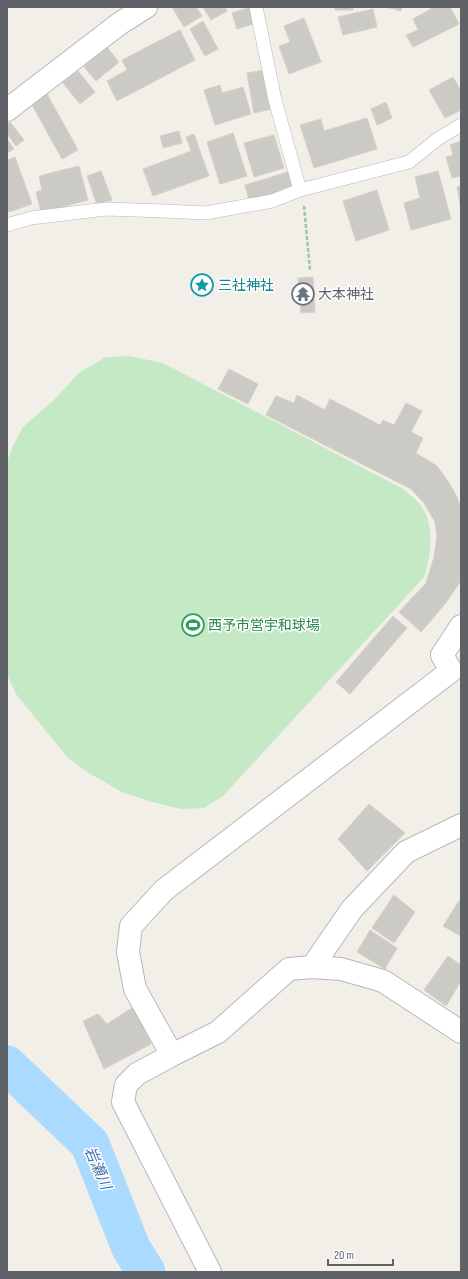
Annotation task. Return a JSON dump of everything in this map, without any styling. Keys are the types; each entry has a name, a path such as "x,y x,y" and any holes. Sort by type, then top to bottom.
{"street":[{"path":"7,110 119,24 146,7"},
{"path":"172,1055 135,989 128,952 131,926 164,890 456,669 442,655 461,626"},
{"path":"312,967 352,909 406,852 461,825"},
{"path":"210,1272 123,1102 126,1085 137,1074 218,1032 289,969 312,967 341,969 383,981 461,1032"}],"lane":[{"path":"256,7 275,100 300,190"},
{"path":"7,224 31,218 106,210 206,213 272,201 300,190 409,162 439,138 461,125"}],"path":[{"path":"303,203 310,270"}],"green space":[{"name":"西予市営宇和球場","path":"129,356 163,363 403,489 418,502 423,509 429,528 429,558 424,577 223,796 204,808 181,809 152,802 122,792 89,773 68,758 16,694 7,674 7,462 12,448 23,427 54,400 80,372 106,357"}],"building":[{"path":"172,7 196,7 202,16 184,27"},
{"path":"203,7 225,7 227,11 211,20"},
{"path":"251,7 256,23 237,29 232,13"},
{"path":"335,7 353,7 353,10 335,10"},
{"path":"386,7 402,7 401,11"},
{"path":"430,7 450,7 459,24 413,47 406,35 418,30 413,19 431,9"},
{"path":"373,9 377,27 343,35 338,17"},
{"path":"304,18 321,62 289,74 279,46 290,42 284,26"},
{"path":"203,21 218,49 205,56 190,29"},
{"path":"180,30 195,60 117,101 107,81 127,70 122,60"},
{"path":"107,47 119,62 96,81 84,67"},
{"path":"264,70 272,109 254,113 247,73"},
{"path":"78,71 95,92 80,104 63,83"},
{"path":"453,77 461,91 461,110 445,118 429,90"},
{"path":"220,85 222,93 243,87 251,114 215,125 204,90"},
{"path":"47,94 78,150 62,159 31,103"},
{"path":"386,102 392,118 377,125 371,109"},
{"path":"367,118 377,149 314,168 300,125 321,119 324,131"},
{"path":"10,122 24,140 16,146 7,134 7,125"},
{"path":"179,131 182,143 163,148 160,136"},
{"path":"233,133 247,176 220,184 207,142"},
{"path":"194,134 209,176 153,196 143,169 191,151 186,137"},
{"path":"274,135 284,168 254,177 244,143"},
{"path":"7,139 14,149 7,153"},
{"path":"461,141 461,176 452,178 446,157 453,155 450,145"},
{"path":"15,157 32,204 9,212 7,205 7,160"},
{"path":"79,166 88,200 41,213 36,192 42,190 39,176"},
{"path":"101,171 112,200 97,205 87,176"},
{"path":"438,171 451,219 411,230 404,203 420,198 415,177"},
{"path":"288,172 293,188 249,201 245,185"},
{"path":"461,186 461,210 457,187"},
{"path":"377,190 389,230 356,241 343,201"},
{"path":"313,277 315,312 301,313 298,278"},
{"path":"229,369 258,384 248,404 218,389"},
{"path":"297,395 325,410 330,399 380,425 383,420 394,425 406,403 422,411 411,432 423,438 416,453 437,466 448,481 461,508 461,578 460,582 445,604 421,632 399,612 426,583 434,557 437,536 435,522 424,503 411,489 266,415 276,396 294,403"},
{"path":"393,616 407,628 350,694 336,682"},
{"path":"369,804 405,833 367,871 338,839"},
{"path":"394,895 415,912 394,943 372,928"},
{"path":"461,898 461,936 443,926"},
{"path":"370,930 397,948 385,969 357,952"},
{"path":"448,956 461,965 461,981 446,1006 424,990"},
{"path":"135,1006 151,1044 104,1069 83,1021 98,1014 107,1024"}],"waterway":[{"name":"岩瀬川","path":"7,1065 90,1144 131,1248 146,1272"}],"place":[{"name":"三社神社","path":"202,285"},
{"name":"大本神社","path":"303,294"},
{"name":"西予市営宇和球場","path":"193,625"}]}
